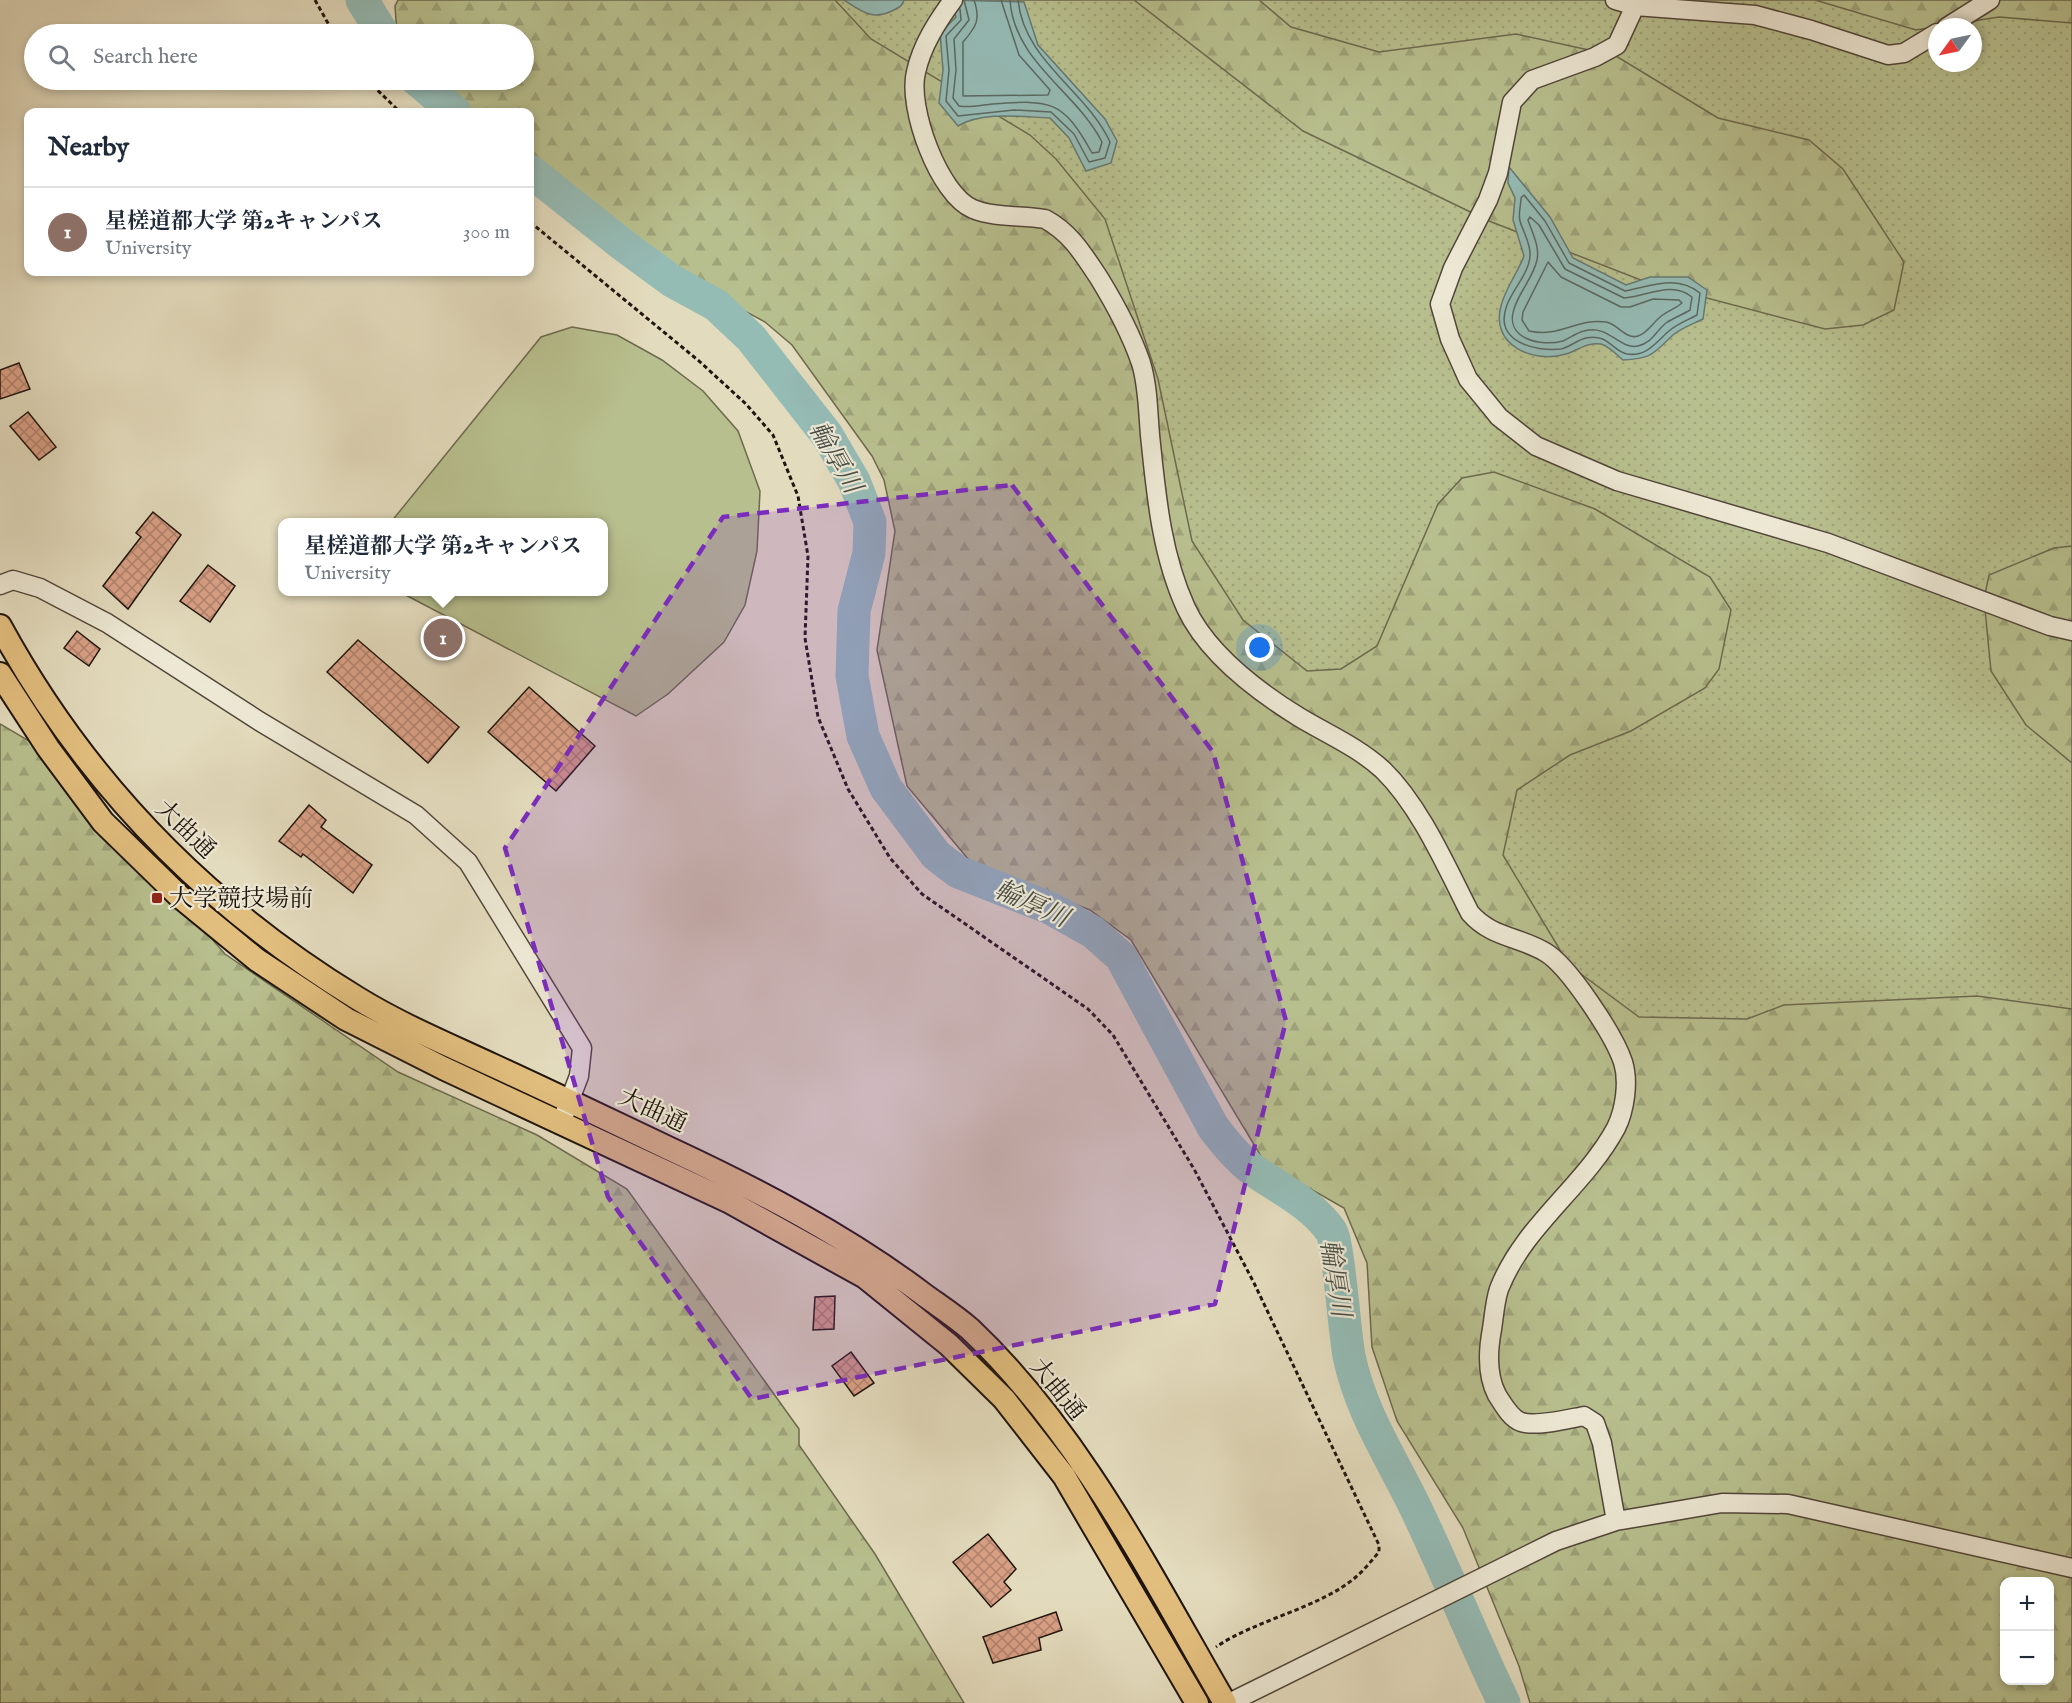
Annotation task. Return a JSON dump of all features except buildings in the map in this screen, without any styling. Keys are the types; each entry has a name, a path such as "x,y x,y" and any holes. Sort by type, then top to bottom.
{"main road":[{"name":"大曲通","path":"0,626 76,748 121,803 193,876 267,937 359,999 732,1178 878,1260 969,1328 1028,1393 1081,1460 1227,1703"},
{"name":"大曲通","path":"0,674 48,748 104,822 179,896 257,960 346,1019 443,1068 728,1201 866,1277 949,1345 1004,1399 1064,1476 1197,1703"}],"street":[{"path":"953,0 924,44 915,74 917,105 939,174 951,193 974,210 1045,219 1055,224 1077,243 1108,294 1141,365 1158,513 1176,587 1187,611 1228,662 1255,685 1298,716 1363,754 1384,771 1410,801 1470,913 1481,926 1530,944 1561,964 1605,1029 1623,1062 1624,1106 1616,1128 1597,1156 1526,1240 1499,1290 1489,1344 1491,1384 1505,1409 1521,1422 1553,1422 1584,1416 1595,1423 1602,1443 1616,1521"},
{"path":"1615,0 1635,6 1755,15 1888,55 1904,53 1928,38"},
{"path":"1961,18 1989,0"},
{"path":"1635,6 1617,45 1595,57 1532,80 1512,102 1498,173 1488,200 1453,268 1440,304 1450,339 1468,379 1499,417 1536,446 1617,481 1828,543 2050,626 2072,631"},
{"path":"0,585 14,580 40,588 107,623 259,721 416,815 468,862 582,1048 579,1076 561,1123"},
{"path":"1227,1703 1556,1541 1616,1521 1722,1503 1788,1504 2072,1568"}],"path":[{"path":"315,0 328,24"},
{"path":"377,90 396,108"},
{"path":"534,225 699,361 746,404 772,435 798,496 808,556 805,638 819,717 848,789 890,858 922,894 1088,1009 1113,1035 1194,1168 1254,1283 1379,1545 1379,1552 1355,1578 1315,1601 1232,1636 1200,1659"}],"highlighted area":[{"path":"1012,485 1213,752 1286,1021 1215,1304 752,1399 608,1197 505,848 723,517"}],"green space":[{"path":"398,0 835,0 871,39 1030,135 1056,159 1105,219 1158,379 1192,541 1243,620 1307,671 1341,669 1377,646 1438,504 1462,478 1494,472 1595,509 1710,577 1731,610 1719,669 1705,688 1631,731 1570,755 1517,790 1503,855 1569,965 1639,1017 1747,1019 1784,1005 1977,996 2072,1009 2072,1703 1530,1703 1519,1666 1463,1528 1397,1421 1372,1347 1367,1263 1344,1208 1265,1163 1131,940 1090,910 1035,889 979,872 907,786 877,650 895,531 884,480 872,456 792,345 765,322 645,258 564,189 534,167 534,108 452,108 428,90 534,90 534,24 396,24 395,6"},
{"path":"767,0 2072,0 2072,1703 1585,1703"},
{"path":"1134,0 1259,0 1291,27 1379,52 1516,34 1616,56 1718,118 1809,140 1843,169 1904,262 1894,310 1863,325 1825,329 1646,282 1489,221 1303,131"},
{"path":"1815,0 2072,0 2072,23 1999,17 1982,20 1928,18 1928,28 1916,30"},
{"path":"572,327 617,335 662,360 703,391 738,431 760,491 757,551 745,605 724,642 668,694 636,716 408,596 608,596 608,518 394,518 541,337"},
{"path":"2072,546 2072,763 2026,725 1991,671 1984,599 1989,575 2054,548"},
{"path":"0,724 48,752 225,954 398,1072 537,1135 627,1189 799,1429 799,1445 875,1554 964,1703 0,1703"}],"water":[{"path":"844,0 904,0 894,10 874,15"},
{"path":"950,0 1024,2 1038,45 1105,119 1117,141 1111,163 1086,171 1069,138 1050,118 990,117 968,121 958,126 939,103 943,70 940,33 956,17"},
{"path":"1509,167 1550,217 1573,258 1626,285 1650,277 1688,277 1707,290 1703,319 1680,330 1652,354 1641,358 1623,360 1601,344 1587,345 1566,354 1540,356 1517,348 1508,341 1499,320 1501,306 1524,256 1513,220 1515,198 1508,183"}],"waterway":[{"name":"輪厚川","path":"362,0 377,24"},
{"name":"輪厚川","path":"429,90 450,108"},
{"name":"輪厚川","path":"534,174 672,281 716,305 751,338 827,435 854,481 870,522 869,553 854,611 852,676 863,736 886,788 936,855 958,872 1050,908 1093,932 1121,957 1213,1127 1231,1150 1247,1165 1305,1204 1331,1231 1336,1251 1349,1356 1361,1398 1429,1537 1504,1703"}],"place":[{"name":"星槎道都大学 第2キャンパス","path":"443,638"},
{"name":"大学競技場前","path":"157,898"}]}
